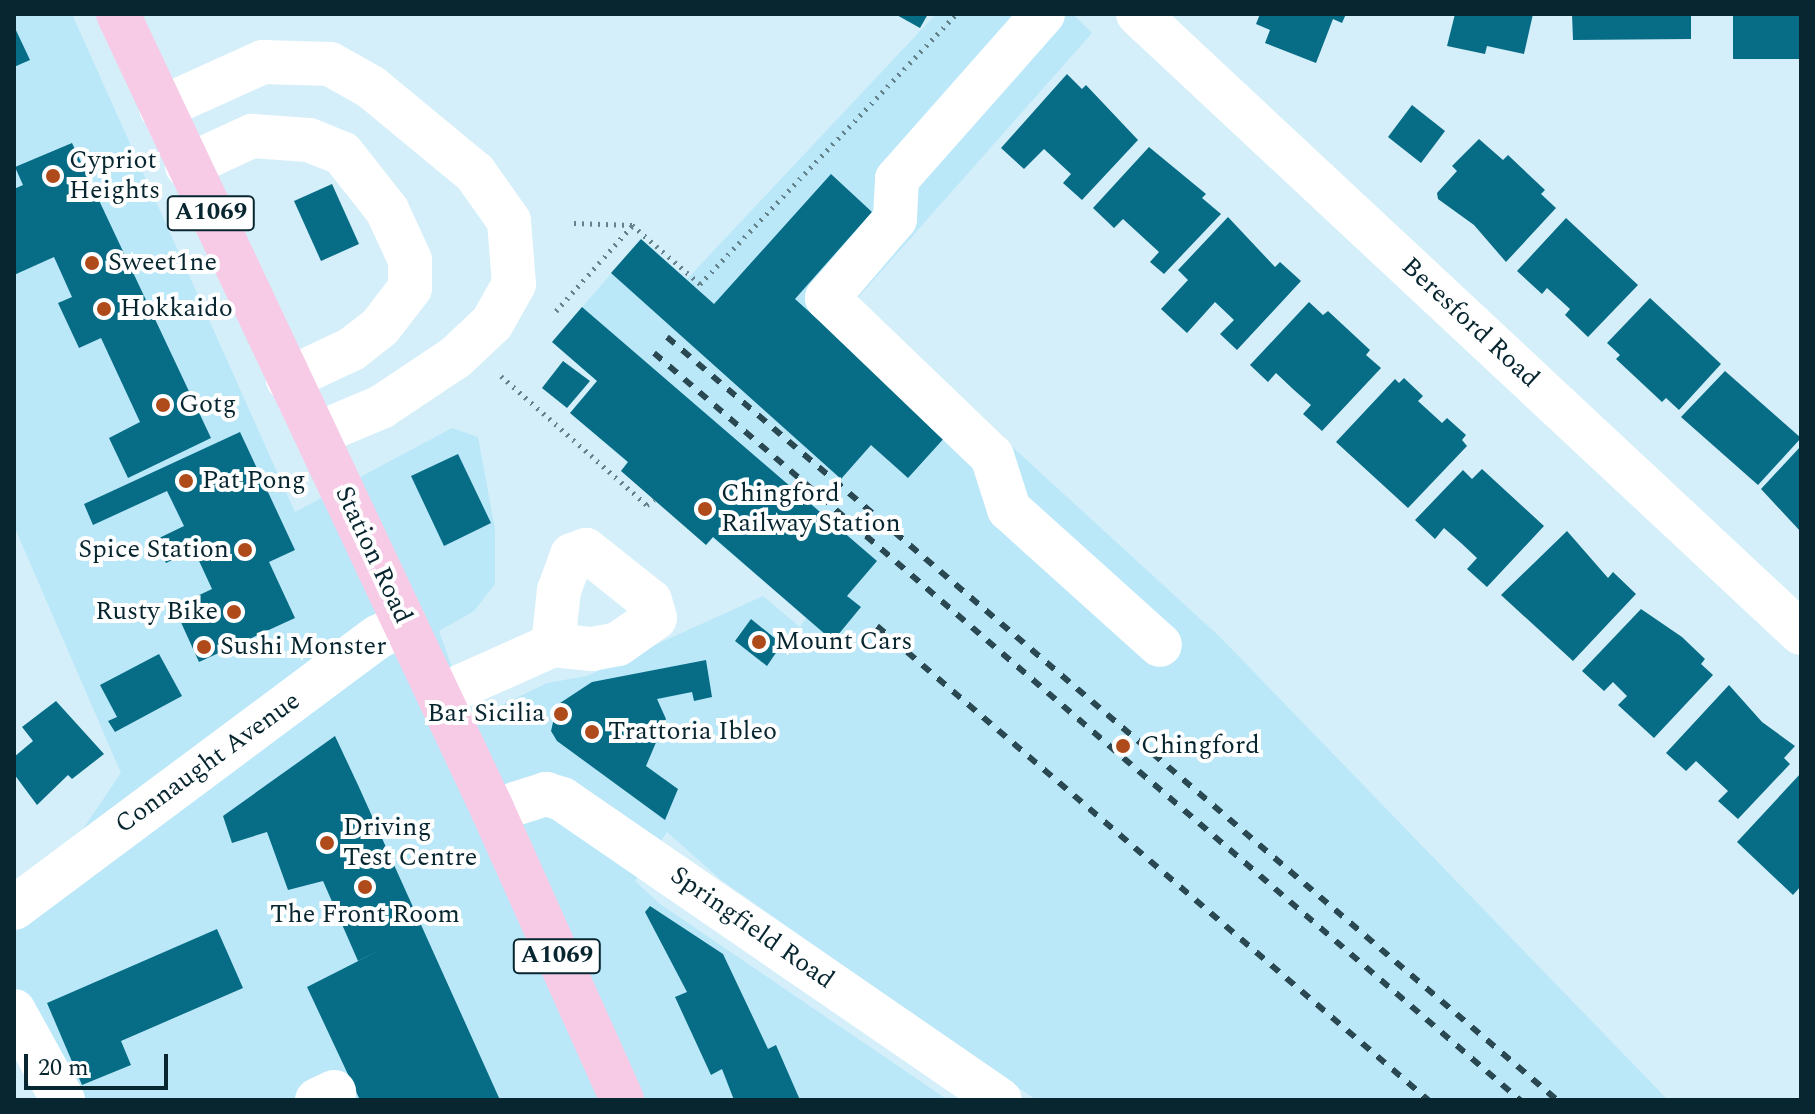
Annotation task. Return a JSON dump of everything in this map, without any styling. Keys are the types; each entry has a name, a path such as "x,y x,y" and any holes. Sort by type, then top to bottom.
{"main road":[{"name":"Station Road","path":"118,14 493,811 622,1100"}],"street":[{"path":"1043,14 897,179 895,219 827,298 992,456 1009,509 1160,645"},
{"name":"Beresford Road","path":"1138,14 1801,633"},
{"path":"161,108 263,62 330,64 371,87 475,173 509,221 514,284 492,323 456,357 381,407 317,434"},
{"path":"187,166 252,136 309,140 342,153 393,222 410,260 410,288 380,327 352,349 288,379"},
{"name":"Connaught Avenue","path":"14,908 378,637 405,623"},
{"path":"439,696 553,645"},
{"name":"Springfield Road","path":"493,811 546,794 562,799 1000,1100"},
{"path":"14,1011 63,1100"}],"path":[{"path":"574,223 632,225 700,284 956,14"},
{"path":"550,318 632,225"},
{"path":"489,366 647,505 654,500"}],"shaded area":[{"path":"14,14 72,14 295,512 452,428 478,437 495,529 495,584 474,611 439,631 471,720 547,683 587,676 763,596 800,627 806,618 713,538 706,545 621,471 627,462 570,413 597,381 552,342 641,239 687,279 936,14 1073,14 1092,33 854,302 1220,637 1668,1100 1036,1100 721,880 667,832 635,881 660,904 948,1100 72,1100 14,984 14,930 121,773 14,526"}],"building":[{"path":"895,14 928,14 920,28"},
{"path":"1260,14 1346,14 1342,23 1333,19 1316,63 1265,43 1270,30 1256,24"},
{"path":"1455,14 1533,14 1524,54 1487,46 1485,54 1447,46"},
{"path":"1572,14 1691,14 1691,39 1573,40"},
{"path":"1733,14 1801,14 1801,59 1733,59"},
{"path":"14,26 30,60 14,67"},
{"path":"1067,74 1082,89 1086,85 1138,140 1082,200 1063,183 1071,174 1044,149 1024,169 1001,148"},
{"path":"1412,105 1445,131 1421,163 1388,137"},
{"path":"1479,139 1503,160 1508,155 1545,190 1541,194 1556,208 1506,262 1474,225 1438,199 1437,193 1457,171 1452,166"},
{"path":"72,143 211,438 128,478 109,438 140,422 101,338 79,348 58,303 72,297 54,257 14,275 14,189 23,185 15,167"},
{"path":"1149,147 1206,194 1202,198 1221,214 1164,274 1150,262 1159,252 1123,219 1114,228 1093,208"},
{"path":"831,174 872,212 795,299 947,435 908,478 871,445 841,479 611,273 641,239 714,304"},
{"path":"332,184 359,244 321,261 294,201"},
{"path":"1228,217 1275,267 1280,262 1301,281 1237,350 1220,334 1234,320 1215,302 1187,333 1161,309 1188,280 1178,270"},
{"path":"1566,218 1638,285 1588,337 1565,315 1570,309 1547,288 1542,294 1517,271"},
{"path":"1650,298 1721,364 1679,410 1666,398 1662,402 1616,359 1620,355 1607,343"},
{"path":"1309,302 1323,315 1328,311 1370,350 1366,355 1381,368 1322,431 1303,414 1311,405 1276,373 1268,382 1250,365"},
{"path":"582,307 877,561 847,596 861,607 833,641 713,537 706,545 621,471 628,462 570,413 597,381 552,342"},
{"path":"563,361 590,381 567,408 542,388"},
{"path":"1725,371 1801,438 1758,485 1681,417"},
{"path":"1404,378 1423,396 1418,401 1442,423 1447,418 1466,435 1462,440 1467,446 1408,508 1336,442 1395,379 1399,383"},
{"path":"240,432 295,550 269,562 295,618 199,662 174,607 212,589 194,550 166,563 155,540 184,526 167,491 93,525 84,504"},
{"path":"1801,446 1801,532 1761,489"},
{"path":"458,454 491,523 444,546 411,476"},
{"path":"1482,469 1544,526 1487,587 1467,569 1477,558 1461,543 1444,528 1435,539 1415,520 1463,470 1472,479"},
{"path":"1567,531 1608,578 1613,572 1636,594 1573,661 1501,595"},
{"path":"1641,609 1682,637 1705,659 1701,664 1713,675 1654,738 1618,705 1627,696 1613,682 1604,691 1582,671"},
{"name":"Mount Cars","path":"751,619 782,644 767,666 735,641"},
{"path":"159,654 182,696 115,732 108,721 117,717 100,685"},
{"path":"706,660 712,697 694,701 692,692 657,699 666,719 646,766 678,789 665,820 557,741 551,731 557,705 592,682"},
{"path":"1729,685 1762,722 1795,746 1784,758 1790,764 1738,819 1718,801 1728,791 1696,761 1686,771 1666,753"},
{"path":"56,701 104,754 72,779 68,775 37,805 14,774 14,757 33,741 22,727"},
{"path":"335,736 500,1100 360,1100 307,987 382,949 358,961 323,881 288,890 267,832 232,843 223,816"},
{"path":"1801,773 1801,886 1793,895 1737,842"},
{"path":"650,906 723,954 768,1049 776,1045 800,1100 734,1100 722,1069 711,1075 675,997 687,992 645,912"},
{"path":"217,929 243,988 121,1041 131,1065 82,1085 47,1003"}],"railway":[{"path":"667,337 1557,1100"},
{"path":"654,353 1520,1100"},
{"path":"877,626 1428,1100"}],"place":[{"name":"Cypriot Heights","path":"53,176"},
{"name":"Sweet1ne","path":"92,263"},
{"name":"Hokkaido","path":"104,309"},
{"name":"Gotg","path":"163,405"},
{"name":"Pat Pong","path":"186,481"},
{"name":"Chingford Railway Station","path":"705,509"},
{"name":"Spice Station","path":"245,550"},
{"name":"Rusty Bike","path":"234,612"},
{"name":"Mount Cars","path":"759,642"},
{"name":"Sushi Monster","path":"204,647"},
{"name":"Bar Sicilia","path":"561,714"},
{"name":"Trattoria Ibleo","path":"592,732"},
{"name":"Chingford","path":"1123,746"},
{"name":"Driving Test Centre","path":"327,843"},
{"name":"The Front Room","path":"365,887"}]}
